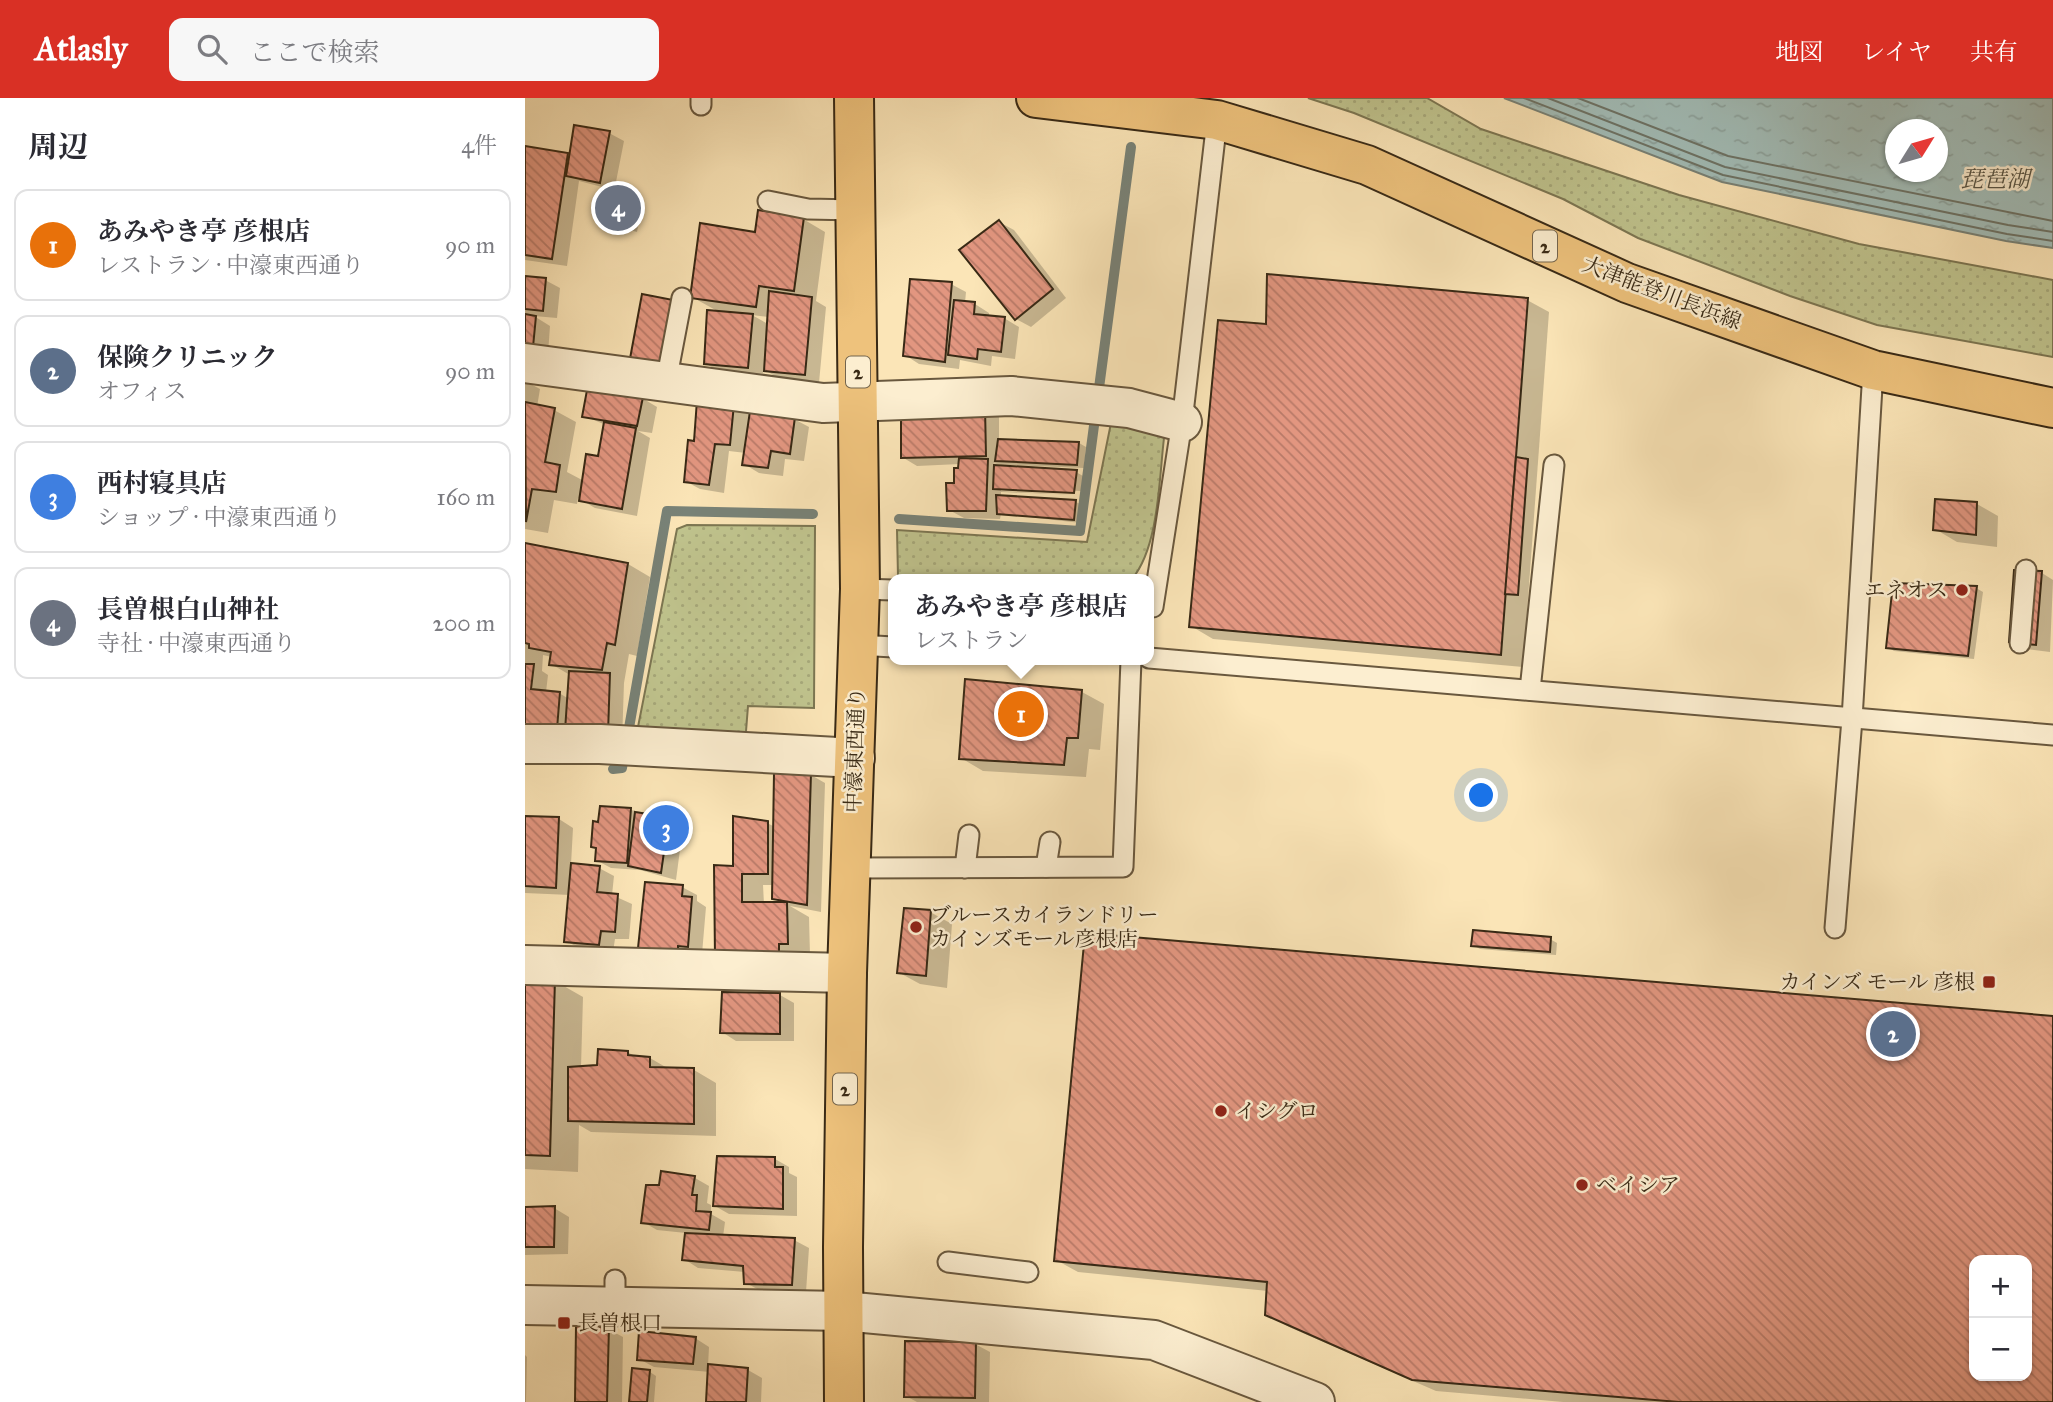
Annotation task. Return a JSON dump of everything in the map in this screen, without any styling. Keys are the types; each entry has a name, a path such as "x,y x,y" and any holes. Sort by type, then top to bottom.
{"main road":[{"name":"中濠東西通り","path":"844,1402 847,973 855,758 876,646 876,589 858,402 854,98"},
{"name":"大津能登川長浜線","path":"1036,98 1217,120 1367,164 1627,283 1873,370 2053,408"}],"street":[{"path":"525,363 823,402 1011,396 1086,401 1129,408 1182,422"},
{"path":"525,744 624,745 855,758"},
{"path":"525,965 612,974 847,973"},
{"path":"525,1305 615,1293 1154,1340 1315,1402"}],"lane":[{"path":"1154,601 1182,422 1217,120"},
{"path":"768,201 808,209 856,210"},
{"path":"666,382 682,298"},
{"path":"1835,928 1852,719 1873,370"},
{"path":"1530,690 1554,465"},
{"path":"2020,643 2026,570"},
{"path":"1154,658 2053,736"},
{"path":"851,868 1123,867 1131,665"},
{"path":"965,868 969,835"},
{"path":"1046,867 1050,842"},
{"path":"948,1262 1028,1272"}],"green space":[{"path":"1308,98 1427,98 1481,129 1679,195 1859,244 2053,280 2053,357 1877,325 1790,296 1638,238 1563,199 1354,113"},
{"path":"1113,413 1130,414 1164,438 1153,531 1148,549 1135,574 898,574 897,530 1087,542"},
{"path":"687,525 815,526 814,708 748,706 745,744 636,737 677,529"}],"water":[{"name":"琵琶湖","path":"1504,98 2053,98 2053,248 2006,241 1722,182"}],"building":[{"path":"574,125 610,131 600,183 566,176"},
{"path":"525,146 568,153 552,259 525,255"},
{"path":"604,189 637,193 631,229 600,223"},
{"path":"758,210 804,217 794,291 759,286 756,307 690,298 700,223 755,232"},
{"path":"999,220 1053,289 1015,320 959,250"},
{"path":"1267,274 1528,298 1501,655 1189,627 1218,320 1266,324"},
{"path":"525,276 546,278 543,311 525,309"},
{"path":"910,279 952,282 945,362 903,356"},
{"path":"769,291 812,297 805,375 764,371"},
{"path":"642,294 673,300 660,369 629,364"},
{"path":"954,300 975,302 974,314 1005,317 1001,352 978,349 977,359 948,355"},
{"path":"707,310 753,314 748,368 704,364"},
{"path":"525,314 536,316 533,347 525,346"},
{"path":"587,390 643,397 637,426 582,417"},
{"path":"697,400 734,404 730,445 715,444 709,485 684,482 688,440 694,441"},
{"path":"525,402 555,408 545,462 560,465 556,492 532,489 526,522"},
{"path":"985,407 986,456 901,458 901,409"},
{"path":"750,411 795,417 790,454 771,451 768,468 742,465"},
{"path":"604,422 636,428 622,509 579,501 586,454 598,456"},
{"path":"998,439 1079,442 1077,465 995,461"},
{"path":"1516,457 1528,459 1518,595 1505,594"},
{"path":"959,458 988,459 986,511 947,511 946,483 954,483 954,468 958,468"},
{"path":"994,465 1077,470 1074,493 993,489"},
{"path":"996,495 1076,500 1074,520 997,514"},
{"path":"1935,499 1977,502 1976,535 1933,530"},
{"path":"525,543 628,563 615,645 607,643 602,670 549,665 551,652 529,648 529,644 525,643"},
{"path":"2014,570 2042,571 2036,645 2009,642"},
{"path":"1893,583 1977,586 1968,656 1886,648"},
{"path":"525,664 534,664 531,689 560,692 557,729 525,727"},
{"path":"569,671 610,673 608,734 565,731"},
{"path":"965,679 1082,690 1078,738 1067,738 1064,765 959,759"},
{"path":"774,773 811,773 807,905 772,899"},
{"path":"600,806 631,808 627,863 595,861 596,848 591,847 593,821 598,822"},
{"path":"635,812 669,817 661,873 628,866"},
{"path":"525,816 559,817 556,888 525,886"},
{"path":"733,816 768,821 768,874 742,874 742,902 787,902 788,944 779,944 779,953 715,957 714,865 733,866"},
{"path":"571,863 600,866 597,892 618,894 615,932 601,931 599,945 564,942"},
{"path":"645,882 683,885 682,896 692,897 688,947 678,946 678,958 638,948"},
{"name":"ブルースカイランドリー カインズモール彦根店","path":"904,908 931,910 926,976 897,973"},
{"path":"1473,930 1551,937 1550,952 1471,946"},
{"path":"1085,933 2053,1016 2053,1402 1679,1402 1412,1380 1265,1315 1267,1282 1054,1261"},
{"path":"525,978 555,979 550,1156 525,1155"},
{"path":"722,992 780,993 780,1034 720,1033"},
{"path":"598,1049 628,1051 628,1055 650,1057 650,1067 694,1068 694,1124 568,1121 568,1067 597,1065"},
{"path":"717,1156 775,1157 775,1167 783,1167 783,1209 713,1206"},
{"path":"661,1171 695,1176 692,1195 697,1195 696,1211 711,1212 709,1230 641,1223 646,1185 659,1185"},
{"path":"555,1206 554,1247 525,1247 525,1207"},
{"path":"685,1233 795,1238 792,1285 744,1284 743,1266 682,1260"},
{"path":"576,1326 609,1327 607,1402 575,1402"},
{"path":"639,1331 696,1337 693,1364 637,1360"},
{"path":"905,1341 976,1342 975,1398 904,1397"},
{"path":"708,1364 748,1368 746,1402 706,1402"},
{"path":"632,1368 650,1370 647,1402 629,1402"}],"waterway":[{"path":"899,519 1080,531 1131,147"},
{"path":"613,769 622,768 667,511 813,514"}],"place":[{"name":"長曽根白山神社","path":"618,208"},
{"name":"エネオス","path":"1962,590"},
{"name":"あみやき亭 彦根店","path":"1021,714"},
{"name":"西村寝具店","path":"666,828"},
{"name":"ブルースカイランドリー カインズモール彦根店","path":"916,927"},
{"name":"カインズ モール 彦根","path":"1989,982"},
{"name":"保険クリニック","path":"1893,1034"},
{"name":"イシグロ","path":"1221,1111"},
{"name":"ベイシア","path":"1582,1185"},
{"name":"長曽根口","path":"564,1323"}]}
